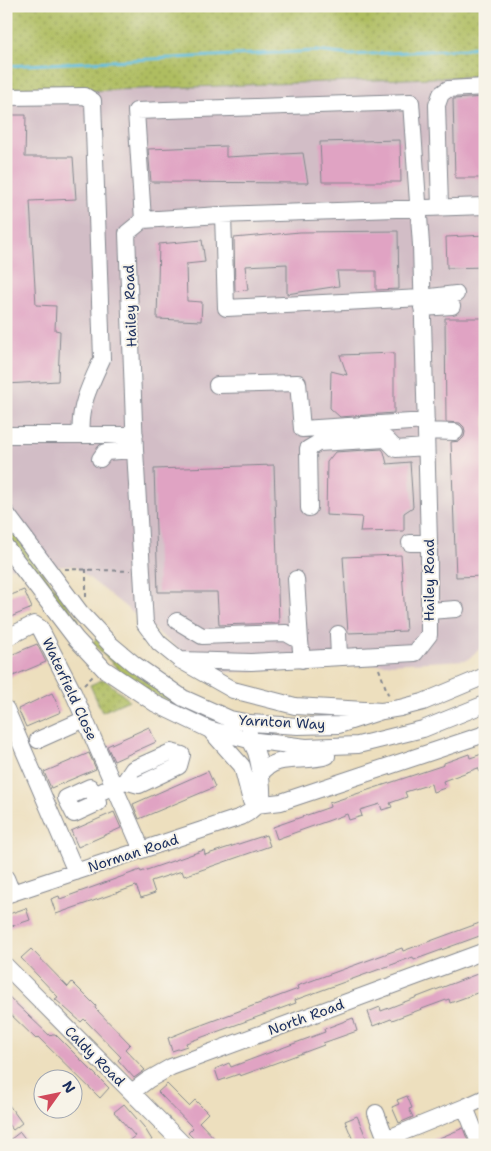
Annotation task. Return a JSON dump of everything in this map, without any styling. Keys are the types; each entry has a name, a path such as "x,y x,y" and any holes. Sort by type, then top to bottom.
{"street":[{"path":"440,207 437,106 441,94 448,89 485,87"},
{"path":"6,97 85,96 93,101 102,359 90,386 79,420 81,434"},
{"name":"Hailey Road","path":"180,660 252,662 416,653 428,635 429,542 422,303 411,102 136,111 142,220 127,233 135,442 145,624 159,643 180,660 233,690 295,706 386,706"},
{"path":"142,220 418,207 485,206"},
{"path":"223,215 226,308 422,303 454,300"},
{"path":"217,385 298,383 302,429 426,433 455,432"},
{"path":"309,508 308,449 318,443 386,439 396,449 426,433"},
{"path":"6,435 51,436 81,434 135,442"},
{"path":"100,459 105,452 135,442"},
{"name":"Yarnton Way","path":"6,513 86,619 128,659 183,698 230,719 250,723 298,726 340,725 386,706 400,708 423,702 485,676"},
{"path":"410,543 429,542"},
{"name":"Yarnton Way","path":"6,547 76,639 104,669 156,704 208,729 249,740 306,747 358,746 423,730 485,704"},
{"path":"296,579 302,660"},
{"path":"429,611 456,609"},
{"path":"178,622 202,636 286,634 300,641"},
{"name":"Waterfield Close","path":"6,638 34,624 40,628 119,783 142,850"},
{"path":"338,634 339,657"},
{"path":"6,709 76,872"},
{"path":"38,740 85,719"},
{"path":"249,740 256,752 262,793 262,801 256,805 250,801 242,766 242,752 249,740 250,723"},
{"path":"208,729 242,766"},
{"name":"Norman Road","path":"8,889 76,872 241,817 256,805 281,802 485,734"},
{"path":"260,775 265,768 282,760 322,758 358,746"},
{"path":"94,795 119,783"},
{"name":"North Road","path":"132,1092 171,1067 485,951"},
{"name":"Caldy Road","path":"6,966 184,1145"},
{"path":"376,1113 388,1142 485,1098"},
{"path":"465,1107 480,1145"}],"path":[{"path":"86,569 86,605"},
{"path":"60,570 142,571"},
{"path":"377,655 386,706"},
{"path":"83,685 94,675 99,679"}],"shaded area":[{"path":"485,76 485,644 467,660 209,673 74,566 6,568 6,88"}],"green space":[{"path":"6,6 485,6 485,76 6,94"},
{"path":"6,523 79,620 74,624 6,535"},
{"path":"97,638 119,661 191,715 129,680 92,643"},
{"path":"104,679 129,700 102,712 90,685"}],"building":[{"path":"485,97 485,178 455,178 453,99"},
{"path":"6,115 26,115 25,157 73,157 76,199 30,201 36,305 56,306 55,330 60,331 58,381 6,384"},
{"path":"400,140 401,182 322,182 320,142"},
{"path":"226,146 226,157 303,153 308,183 151,182 148,149"},
{"path":"398,231 399,289 376,290 376,271 337,271 339,286 287,294 287,264 245,266 248,290 235,291 234,238 300,232"},
{"path":"485,235 485,267 447,268 446,237"},
{"path":"202,240 205,262 186,264 187,301 202,302 201,321 157,319 159,244"},
{"path":"445,318 485,318 485,576 456,577 451,442 460,441 464,437 465,432 464,427 460,423 446,422"},
{"path":"394,353 394,413 340,417 330,408 331,371 347,375 340,355"},
{"path":"382,449 387,464 410,462 413,507 404,513 404,531 360,532 362,517 326,515 327,462 335,452"},
{"path":"274,465 279,623 219,625 217,592 158,592 154,469"},
{"path":"401,555 406,631 348,633 343,557"},
{"path":"24,590 32,608 6,619 6,597"},
{"path":"37,644 46,662 6,679 6,657"},
{"path":"52,693 61,712 26,727 18,709"},
{"path":"149,727 156,742 114,761 107,746"},
{"path":"89,753 96,769 51,788 44,772"},
{"path":"485,753 485,783 478,768 443,781 445,788 433,792 431,784 405,792 407,797 390,803 392,807 382,810 380,804 360,810 362,816 349,820 347,814 277,839 273,827 330,807 329,803 444,765 444,763 469,754 470,758"},
{"path":"208,771 215,787 139,819 133,804"},
{"path":"114,812 121,828 78,847 71,831"},
{"path":"266,835 270,846 184,876 182,871 151,881 155,893 141,898 136,886 56,914 51,899 59,896 60,899 140,870 141,872 204,850 205,855"},
{"path":"26,908 30,920 6,928 6,915"},
{"path":"485,921 485,934 414,960 413,957 295,1000 296,1003 186,1043 187,1046 172,1051 168,1038 298,989 297,986 402,948 403,951"},
{"path":"31,949 68,987 72,982 96,1006 95,1008 130,1044 125,1049 145,1070 134,1078 118,1060 121,1057 84,1019 81,1022 55,999 58,997 21,958"},
{"path":"485,971 485,990 450,1003 449,999 373,1026 368,1012 380,1007 381,1011"},
{"path":"6,994 50,1036 55,1034 109,1088 100,1098 82,1080 82,1068 70,1068 38,1037 36,1039 6,1010"},
{"path":"353,1018 357,1031 240,1076 239,1074 219,1081 215,1069 229,1063 231,1067 325,1032 324,1029"},
{"path":"167,1084 189,1106 195,1100 208,1113 199,1122 221,1145 200,1145 188,1133 193,1128 158,1092"},
{"path":"407,1096 412,1108 409,1109 413,1117 399,1123 392,1107 399,1104 397,1100"},
{"path":"6,1101 22,1123 13,1130 6,1122"},
{"path":"124,1104 144,1127 152,1140 146,1145 123,1145 135,1136 114,1112"},
{"path":"357,1116 369,1145 355,1145 345,1121"},
{"path":"463,1128 468,1141 459,1145 423,1145"},
{"path":"20,1132 30,1145 15,1145 11,1139"}],"waterway":[{"path":"6,66 317,51 350,55 465,49 485,45"}]}
